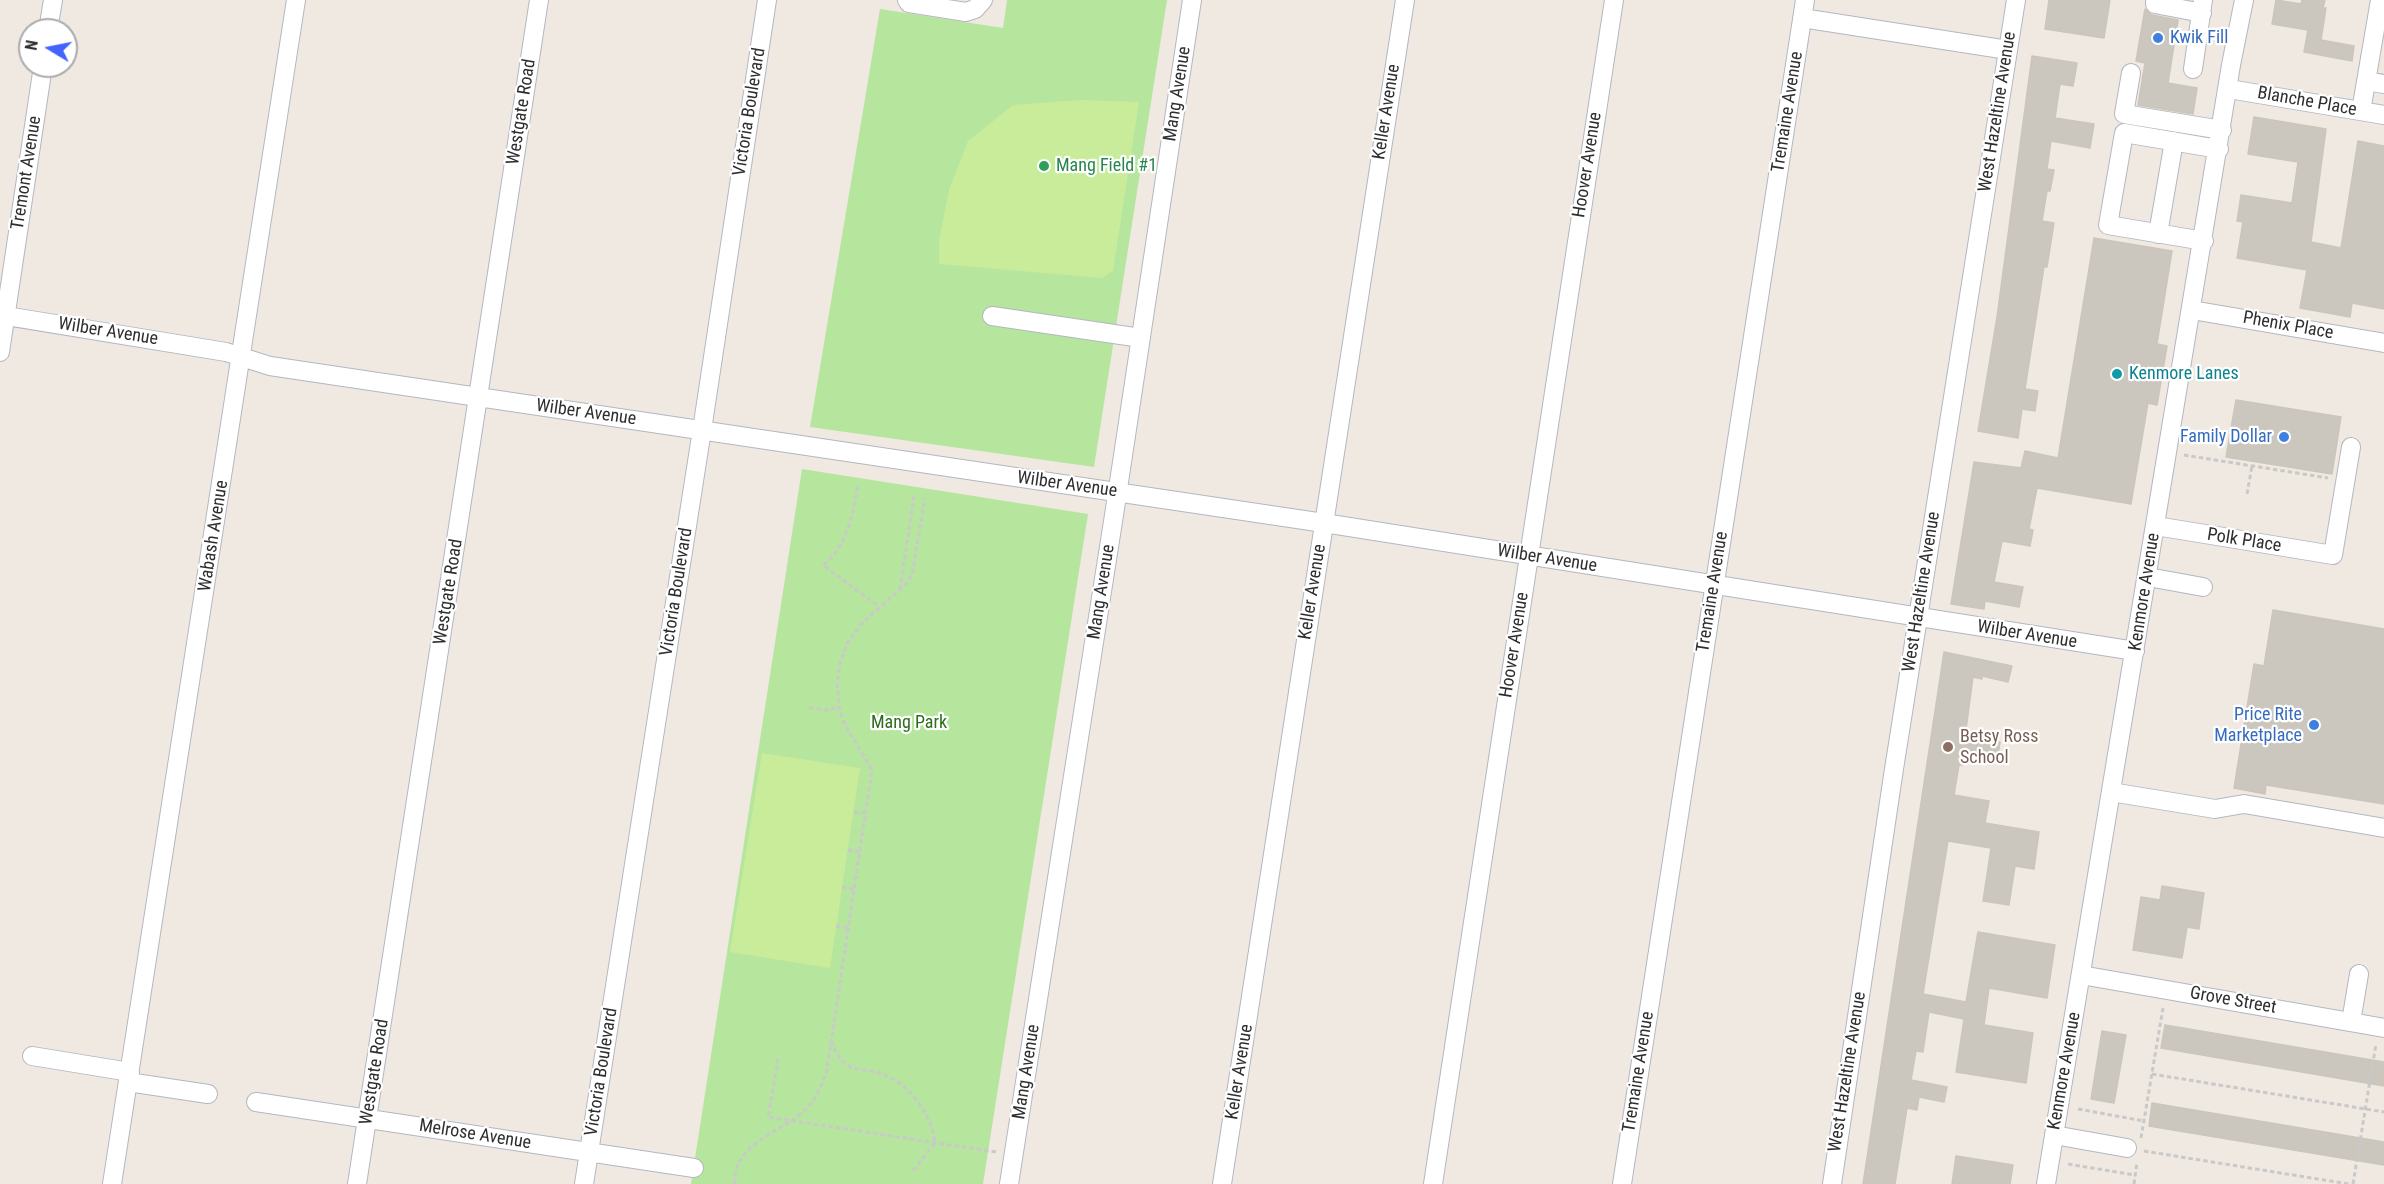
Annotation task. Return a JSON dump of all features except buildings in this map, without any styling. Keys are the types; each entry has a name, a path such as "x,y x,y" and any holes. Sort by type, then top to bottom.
{"street":[{"path":"50,18 53,0"},
{"name":"Wabash Avenue","path":"112,1184 296,0"},
{"name":"Westgate Road","path":"357,1184 539,0"},
{"name":"Victoria Boulevard","path":"584,1184 767,0"},
{"path":"907,0 909,3 966,12 975,9 983,0"},
{"name":"Mang Avenue","path":"1009,1184 1118,492 1192,0"},
{"name":"Keller Avenue","path":"1222,1184 1405,0"},
{"name":"Hoover Avenue","path":"1433,1184 1614,0"},
{"name":"Tremaine Avenue","path":"1622,1184 1805,0"},
{"name":"West Hazeltine Avenue","path":"1832,1184 1918,618 2016,0"},
{"path":"2156,0 2155,4 2202,7 2193,69"},
{"path":"2361,111 2375,82 2380,0"},
{"name":"Kenmore Avenue","path":"2046,1184 2243,1"},
{"path":"1802,18 2008,50"},
{"path":"2131,73 2124,114 2222,130"},
{"name":"Tremont Avenue","path":"0,352 3,315 41,78"},
{"name":"Blanche Place","path":"2229,89 2384,115"},
{"path":"2204,242 2108,225 2124,133 2219,149"},
{"path":"2158,234 2174,141"},
{"name":"Phenix Place","path":"2192,310 2384,343"},
{"name":"Wilber Avenue","path":"3,315 226,352 270,366 1324,523 2135,651"},
{"path":"992,316 1141,338"},
{"name":"Polk Place","path":"2156,526 2333,555 2351,447"},
{"path":"2148,577 2203,586"},
{"path":"2111,792 2215,809 2244,804 2384,828"},
{"path":"2351,1022 2359,974"},
{"name":"Grove Street","path":"2081,975 2351,1022 2380,1034"},
{"path":"33,1056 208,1094"},
{"name":"Melrose Avenue","path":"256,1102 694,1168"},
{"path":"2054,1136 2136,1149"}],"path":[{"path":"2185,455 2332,478"},
{"path":"2247,494 2252,466"},
{"path":"858,487 854,512 840,546 832,558 823,565 879,607"},
{"path":"899,591 914,496"},
{"path":"735,1184 736,1173 747,1152 760,1139 792,1121 815,1099 826,1069 872,770 844,723 839,707 837,684 840,663 847,644 861,624 899,591 912,575 925,498"},
{"path":"809,708 827,710 839,707"},
{"path":"854,812 865,813"},
{"path":"848,850 859,852"},
{"path":"842,887 854,889"},
{"path":"836,926 848,928"},
{"path":"2134,1184 2136,1149 2144,1121 2164,1004"},
{"path":"2136,1149 2351,1184 2380,1034"},
{"path":"831,1040 837,1056 848,1066 886,1076 915,1098 934,1127 935,1143 913,1171"},
{"path":"778,1059 768,1117 998,1152"},
{"path":"2152,1074 2384,1112"},
{"path":"2078,1109 2144,1121"},
{"path":"2068,1164 2135,1175"}],"green space":[{"path":"1007,0 1167,0 1094,467 810,427 880,9 1003,28"},
{"name":"Mang Field #1","path":"1080,100 1139,102 1113,271 1102,278 939,264 939,240 949,190 968,141 1013,105"},
{"name":"Mang Park","path":"802,469 1088,514 983,1184 691,1184"},
{"path":"762,753 860,768 830,968 730,952"}],"place":[{"name":"Kwik Fill","path":"2158,38"},
{"name":"Mang Field #1","path":"1044,166"},
{"name":"Kenmore Lanes","path":"2117,374"},
{"name":"Family Dollar","path":"2284,437"},
{"name":"Price Rite Marketplace","path":"2314,725"},
{"name":"Betsy Ross School","path":"1948,747"}]}
